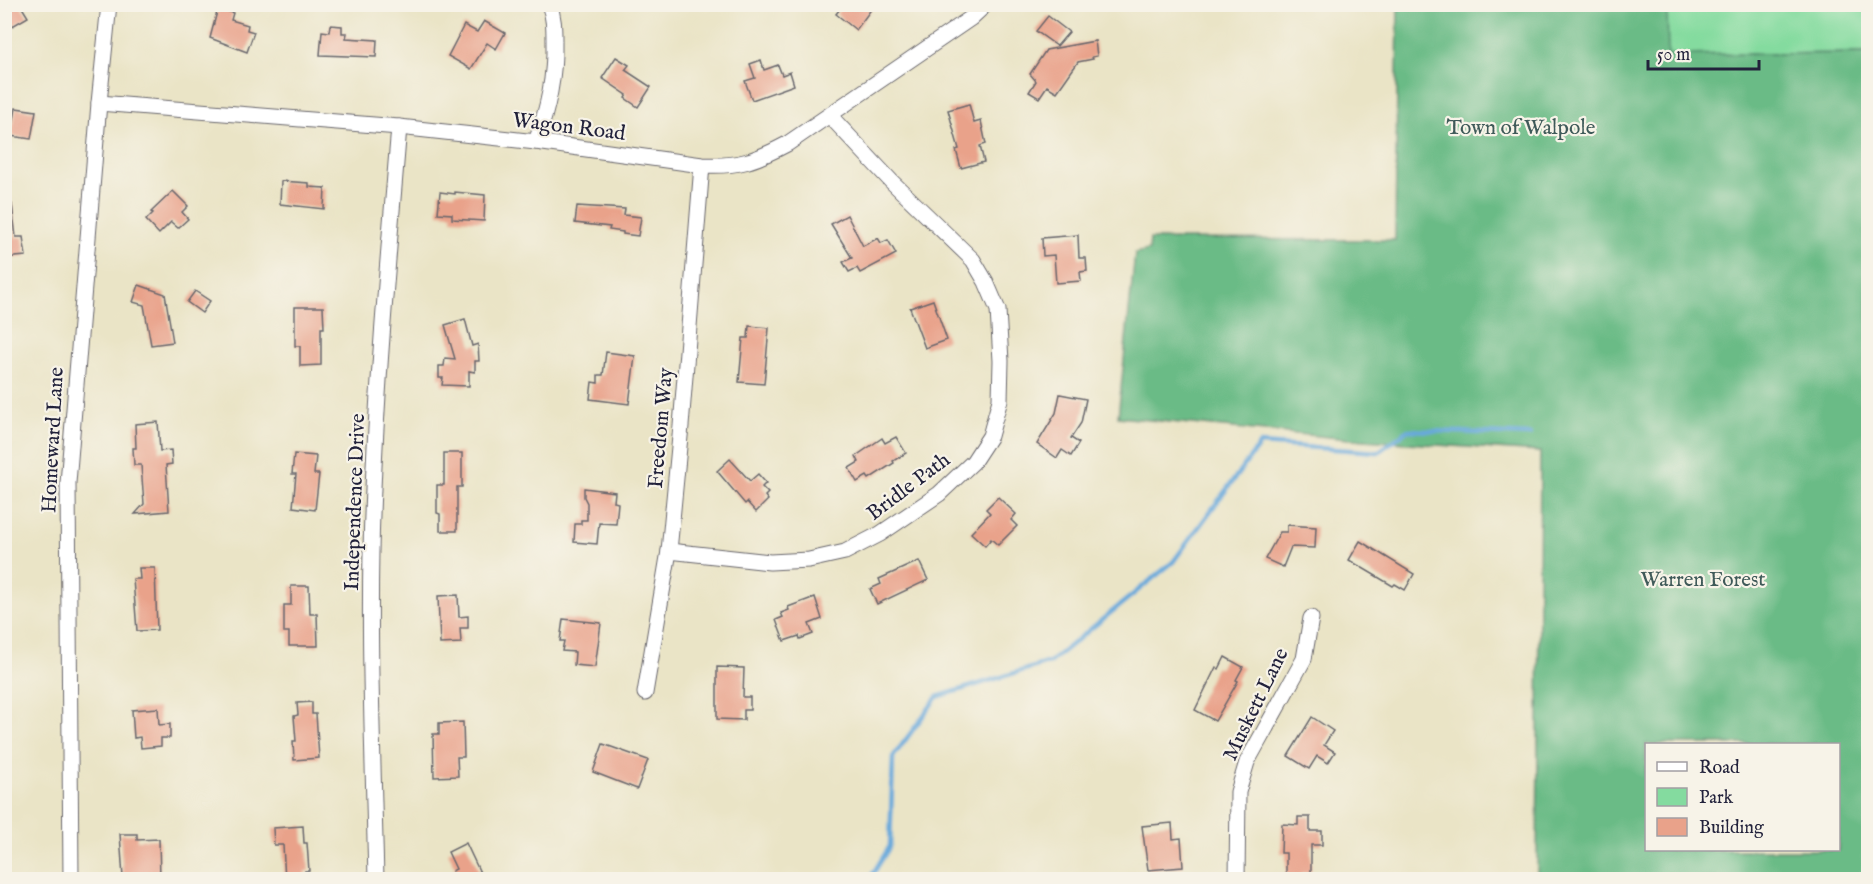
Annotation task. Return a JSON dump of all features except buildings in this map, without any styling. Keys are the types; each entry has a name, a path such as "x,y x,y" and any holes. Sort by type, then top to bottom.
{"street":[{"name":"Homeward Lane","path":"71,879 68,483 109,4"},
{"path":"536,142 548,108 554,66 553,16 549,4"},
{"name":"Wagon Road","path":"99,103 399,128 536,142 702,165 726,166 764,156 787,144 971,18 986,4"},
{"name":"Bridle Path","path":"669,550 770,562 808,560 845,552 880,534 939,494 973,462 990,436 1000,400 1001,362 998,310 986,282 973,260 891,181 830,116"},
{"name":"Independence Drive","path":"376,879 371,678 373,491 399,128"},
{"name":"Freedom Way","path":"645,693 669,550 702,165"},
{"name":"Muskett Lane","path":"1237,879 1238,792 1247,762 1304,659 1311,618"}],"green space":[{"path":"1398,5 1667,5 1668,55 1868,53 1868,879 1537,879 1540,452 1349,439 1118,417 1135,253 1149,250 1150,239 1395,240"},
{"path":"1667,5 1868,5 1868,53 1667,55"}],"waterway":[{"path":"869,880 890,846 893,757 937,697 1050,662 1173,562 1260,444 1378,452 1408,430 1530,435"}],"park label":[{"name":"Town of Walpole","path":"1521,127"},
{"name":"Warren Forest","path":"1703,579"}]}
